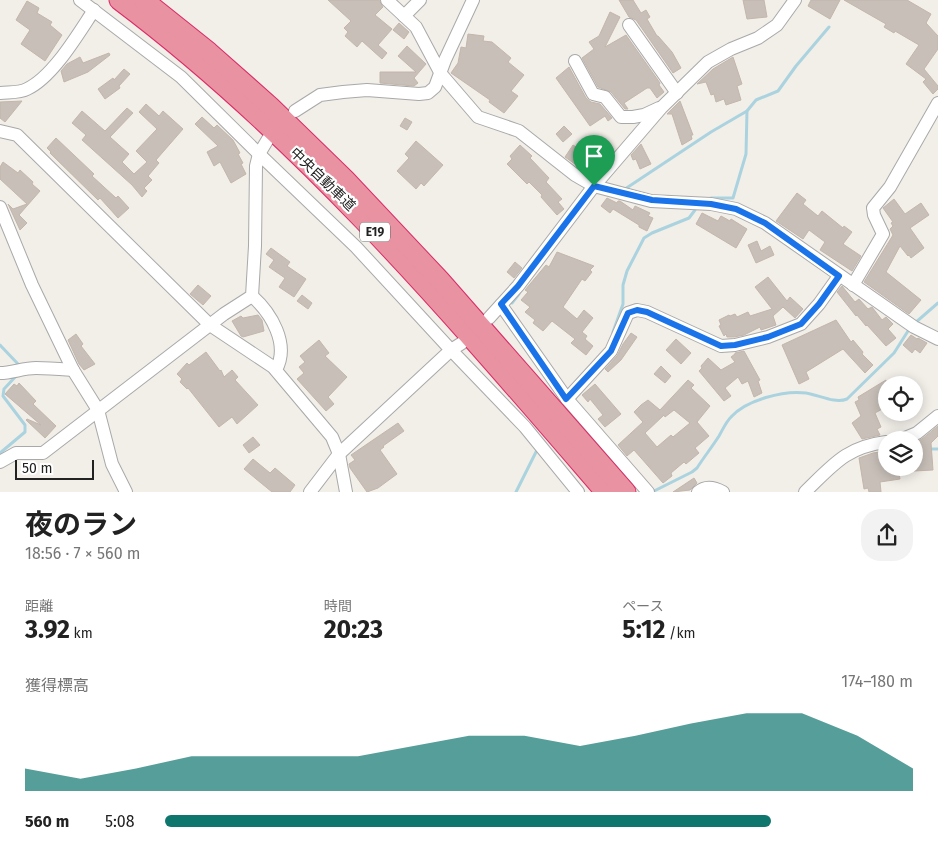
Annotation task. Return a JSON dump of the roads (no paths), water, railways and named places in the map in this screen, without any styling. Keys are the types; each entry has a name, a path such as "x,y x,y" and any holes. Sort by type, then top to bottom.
{"highway":[{"name":"中央自動車道","path":"119,0 202,67 267,125 349,204 476,343 605,492"},
{"name":"中央自動車道","path":"144,0 209,52 270,106 345,179 440,280 626,492"}],"street":[{"path":"387,0 416,27 441,74 478,117 519,131 575,175 594,186 652,200 711,204 736,209 765,223 914,327 938,339"},
{"path":"404,16 420,0"},
{"path":"295,111 320,95 367,90 428,93 435,87 472,0"},
{"path":"489,318 518,286 594,186 661,108 708,62 731,49 758,38 777,24 795,0"},
{"path":"0,93 26,90 42,79 70,47 89,4 181,77 356,247 525,428 578,492"},
{"path":"629,25 677,92"},
{"path":"575,62 593,94 605,97 621,117 633,118 661,108"},
{"path":"853,285 883,234 874,215 873,208 890,187 938,103"},
{"path":"0,131 17,135 210,325 276,370 332,437 339,454 346,492"},
{"path":"252,296 256,166 259,154 268,139"},
{"path":"0,207 32,285 73,370 98,410 112,464 126,492"},
{"path":"566,399 611,351 628,313 637,310 647,312 721,346 735,345 768,337 801,324 819,304 839,276"},
{"path":"0,462 16,453 43,452 224,314 252,296"},
{"path":"252,296 262,305 274,323 280,350 279,365 276,370"},
{"path":"501,304 566,399 648,492"},
{"path":"310,492 339,454 451,350 462,343"},
{"path":"0,373 36,368 73,370"},
{"path":"919,431 938,416"},
{"path":"805,492 844,455 868,444 878,443"},
{"path":"698,492 701,489 714,487 723,492"}],"waterway":[{"path":"711,198 733,198 746,154 747,111 756,100 778,91 796,66 829,27"},
{"path":"625,189 711,132 747,111"},
{"path":"613,332 623,304 623,285 627,271 644,238 689,218 695,210"},
{"path":"512,303 519,294"},
{"path":"915,323 938,303"},
{"path":"654,491 697,468 729,419 738,411 756,401 797,392 827,399 847,399 894,353 908,331"},
{"path":"0,345 18,364"},
{"path":"0,453 25,432 25,425 3,396 4,389 17,375"},
{"path":"931,449 938,449"},
{"path":"516,492 537,450"}]}
